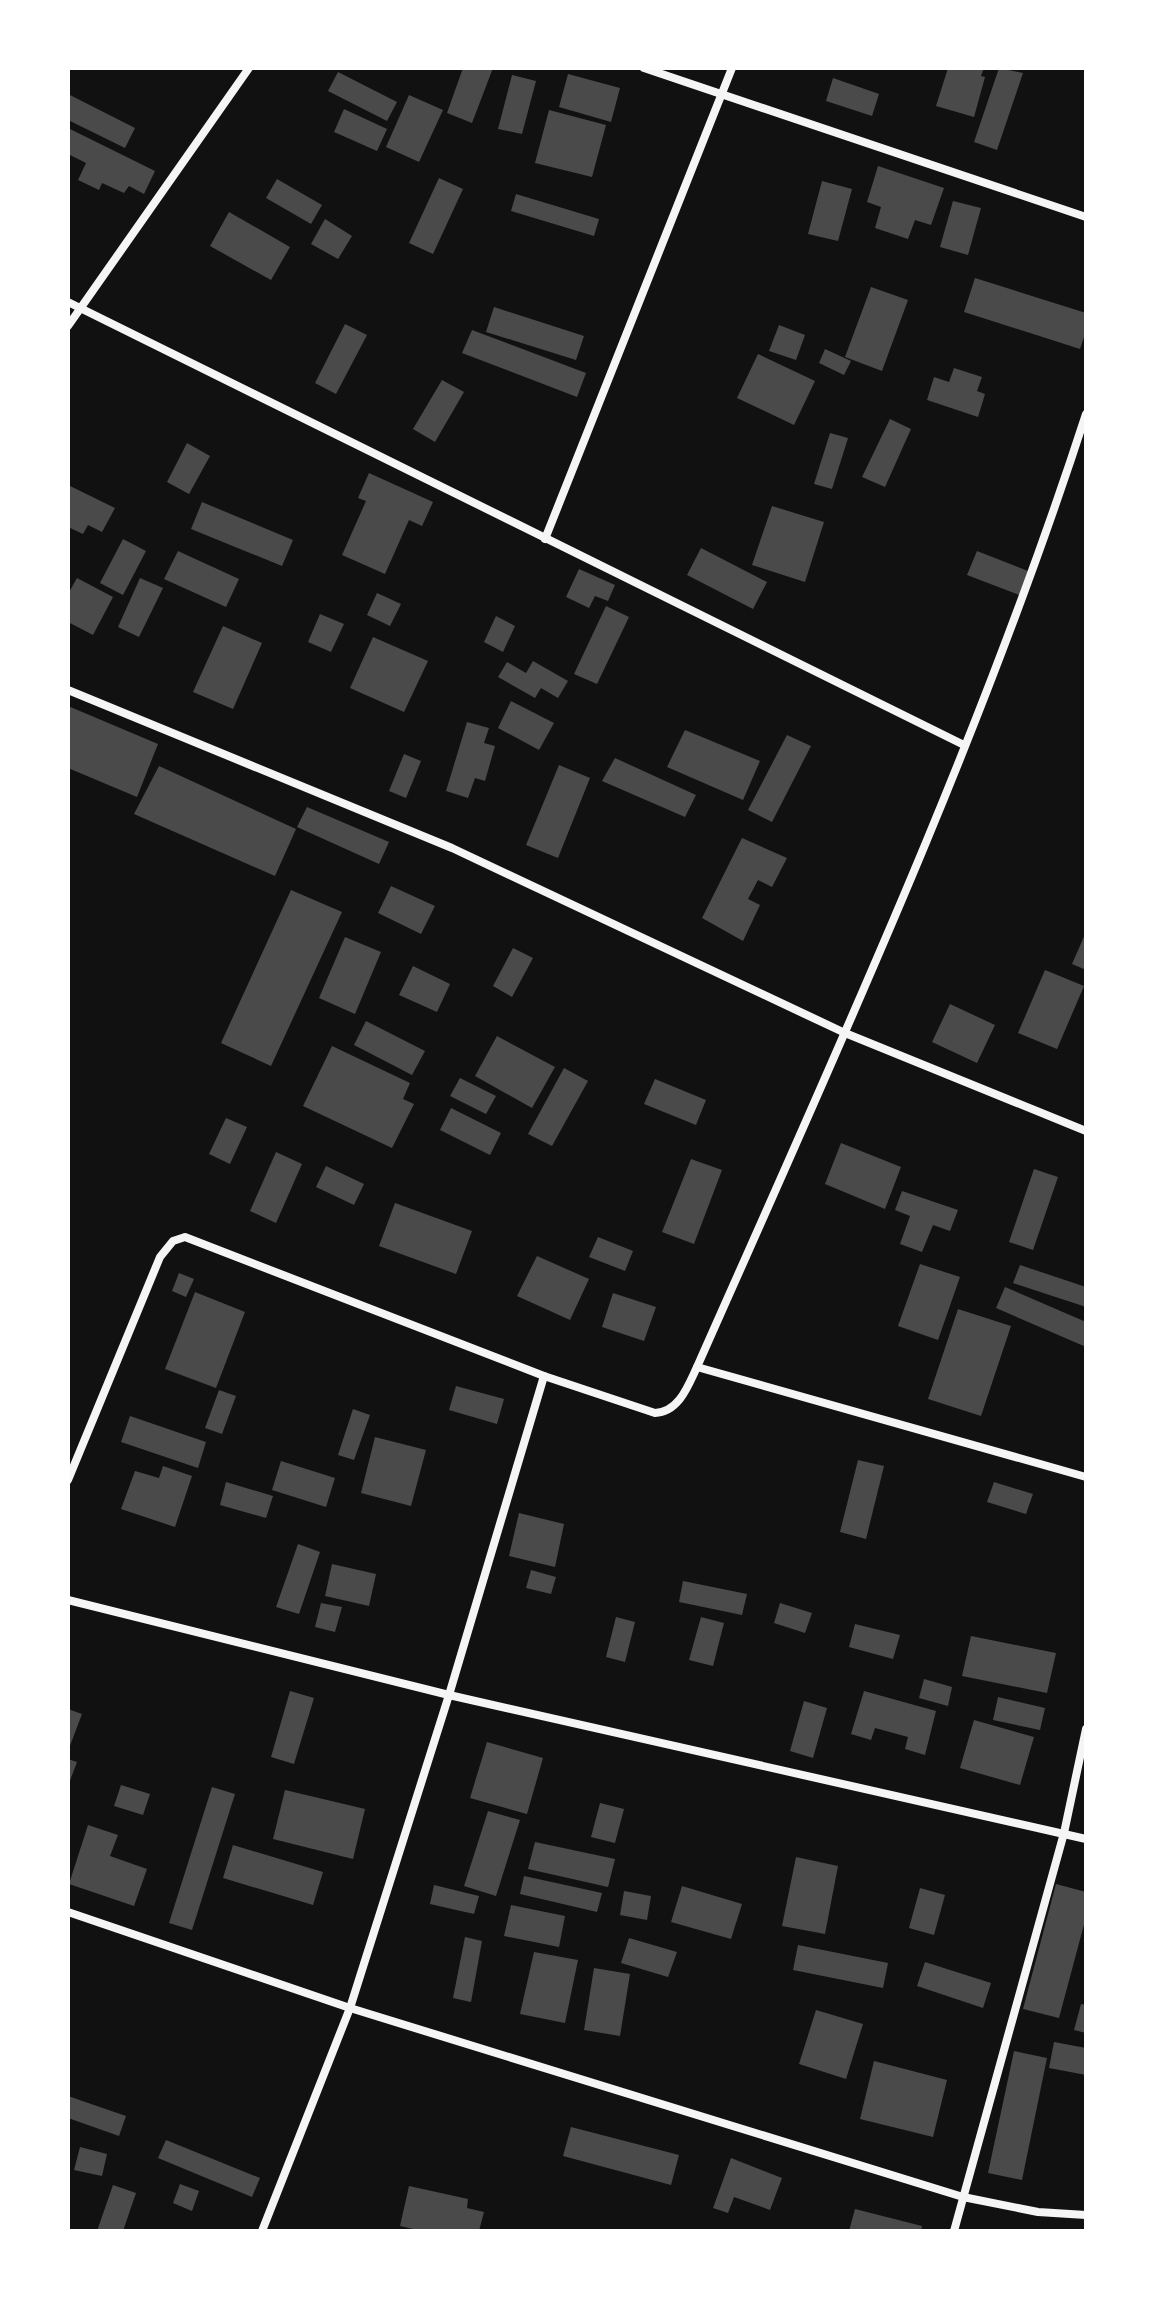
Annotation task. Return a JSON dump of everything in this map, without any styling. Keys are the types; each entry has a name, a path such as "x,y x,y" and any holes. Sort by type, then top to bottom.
{"street":[{"path":"68,326 249,68"},
{"path":"644,68 1086,217"},
{"path":"545,539 732,68"},
{"path":"68,302 964,745"},
{"path":"68,1480 160,1257 167,1245 185,1237 544,1376 655,1413 664,1413 676,1404 697,1367 904,899 1049,530 1086,414"},
{"path":"68,690 452,848 845,1033 1086,1131"},
{"path":"697,1367 1086,1477"},
{"path":"262,2231 350,2008 449,1695 544,1376"},
{"path":"68,1600 449,1695 1086,1839"},
{"path":"954,2231 1064,1833 1086,1729"},
{"path":"68,1912 350,2008 963,2197 1038,2212 1086,2215"}],"building":[{"path":"463,68 493,68 472,123 447,113"},
{"path":"948,68 984,68 981,76 985,77 974,117 936,106"},
{"path":"999,68 1023,73 997,150 974,142"},
{"path":"338,72 397,102 387,121 328,91"},
{"path":"568,74 620,88 611,122 559,107"},
{"path":"512,75 536,81 522,134 498,129"},
{"path":"833,78 879,94 872,116 826,101"},
{"path":"68,94 135,128 125,148 68,120"},
{"path":"409,95 443,110 419,162 386,147"},
{"path":"344,109 387,129 377,151 334,132"},
{"path":"549,110 606,125 592,177 535,163"},
{"path":"68,128 155,171 144,194 129,186 124,193 102,183 99,190 78,180 86,163 68,154"},
{"path":"878,166 944,188 931,225 915,220 908,239 875,228 881,207 867,202"},
{"path":"439,178 463,189 433,254 409,243"},
{"path":"277,179 322,205 311,224 266,198"},
{"path":"822,181 852,189 838,241 808,234"},
{"path":"516,194 599,219 594,236 511,211"},
{"path":"953,201 981,208 968,255 940,247"},
{"path":"229,212 290,247 271,280 210,246"},
{"path":"325,219 352,236 338,259 311,244"},
{"path":"975,278 1086,313 1086,331 1080,349 964,312"},
{"path":"871,287 908,300 882,371 845,357"},
{"path":"494,307 584,336 576,360 486,332"},
{"path":"345,324 367,335 336,394 315,383"},
{"path":"779,325 805,335 796,360 769,351"},
{"path":"472,330 586,373 577,397 462,353"},
{"path":"825,349 851,361 844,375 819,363"},
{"path":"758,354 815,381 794,425 737,398"},
{"path":"954,368 982,377 977,391 985,394 978,417 927,400 934,377 949,382"},
{"path":"442,380 464,392 435,442 413,429"},
{"path":"890,419 911,429 885,487 862,477"},
{"path":"830,433 848,438 832,489 814,484"},
{"path":"187,443 210,456 189,494 167,482"},
{"path":"369,473 433,502 422,526 409,520 385,574 342,555 366,501 358,498"},
{"path":"68,485 115,508 102,532 88,525 83,534 68,527"},
{"path":"202,502 293,540 282,566 191,529"},
{"path":"772,506 824,522 805,582 752,565"},
{"path":"123,539 146,551 123,595 100,583"},
{"path":"701,548 767,582 753,609 687,575"},
{"path":"178,551 239,579 226,607 164,579"},
{"path":"977,551 1028,571 1019,595 967,575"},
{"path":"579,569 615,585 608,601 595,596 589,608 566,597"},
{"path":"77,578 113,597 93,635 68,622 68,594"},
{"path":"140,578 163,588 139,637 118,627"},
{"path":"377,593 401,604 390,626 367,615"},
{"path":"606,606 629,617 597,684 574,674"},
{"path":"320,614 344,624 331,652 308,642"},
{"path":"496,616 515,626 503,652 484,642"},
{"path":"223,626 262,643 233,709 193,692"},
{"path":"373,637 428,661 404,712 350,688"},
{"path":"533,661 568,681 558,698 541,688 535,698 498,677 507,662 526,673"},
{"path":"511,701 554,723 539,750 498,728"},
{"path":"68,706 158,744 137,797 68,768"},
{"path":"467,722 489,728 484,743 495,746 485,781 475,778 468,798 446,791"},
{"path":"685,730 760,761 743,800 667,767"},
{"path":"787,735 811,746 772,822 748,810"},
{"path":"404,754 421,761 406,798 389,791"},
{"path":"615,758 696,795 685,817 602,781"},
{"path":"559,765 590,778 558,858 526,845"},
{"path":"159,766 296,829 275,876 134,814"},
{"path":"307,807 389,842 379,864 297,827"},
{"path":"742,838 787,858 772,887 758,880 748,899 760,905 743,941 702,918"},
{"path":"391,886 435,906 421,934 378,913"},
{"path":"291,890 342,912 271,1066 221,1043"},
{"path":"1086,932 1086,970 1072,964"},
{"path":"345,937 381,952 355,1014 319,998"},
{"path":"513,948 533,958 512,997 493,986"},
{"path":"413,966 450,984 437,1012 399,995"},
{"path":"1045,970 1084,986 1057,1049 1018,1033"},
{"path":"950,1004 995,1025 977,1063 932,1042"},
{"path":"366,1021 425,1051 412,1075 354,1045"},
{"path":"497,1036 555,1067 532,1108 475,1076"},
{"path":"332,1046 410,1083 403,1099 414,1104 392,1148 303,1106"},
{"path":"564,1068 588,1081 552,1146 528,1134"},
{"path":"460,1078 496,1096 486,1114 450,1096"},
{"path":"655,1079 706,1100 696,1125 644,1104"},
{"path":"451,1108 501,1133 490,1155 440,1130"},
{"path":"226,1118 247,1127 230,1164 209,1154"},
{"path":"841,1143 901,1167 885,1209 825,1184"},
{"path":"276,1152 302,1164 276,1223 250,1211"},
{"path":"691,1159 722,1170 694,1244 662,1232"},
{"path":"326,1166 364,1184 354,1205 316,1187"},
{"path":"1034,1169 1058,1177 1033,1250 1009,1242"},
{"path":"902,1191 958,1210 950,1231 933,1225 922,1252 900,1244 910,1216 895,1210"},
{"path":"395,1203 472,1231 456,1274 379,1246"},
{"path":"598,1237 633,1251 625,1271 589,1257"},
{"path":"537,1256 589,1279 570,1320 517,1296"},
{"path":"920,1264 960,1277 938,1340 898,1326"},
{"path":"1020,1265 1086,1287 1086,1307 1013,1283"},
{"path":"179,1273 194,1279 186,1297 172,1291"},
{"path":"1005,1287 1086,1322 1086,1347 996,1308"},
{"path":"195,1292 245,1312 216,1388 165,1369"},
{"path":"613,1293 656,1307 644,1341 602,1327"},
{"path":"958,1309 1011,1326 981,1416 928,1399"},
{"path":"456,1386 504,1399 497,1424 449,1410"},
{"path":"219,1390 236,1396 222,1434 205,1428"},
{"path":"353,1409 370,1415 354,1460 338,1455"},
{"path":"130,1416 206,1442 198,1468 121,1442"},
{"path":"375,1437 426,1450 411,1506 361,1493"},
{"path":"858,1460 884,1466 866,1539 840,1532"},
{"path":"281,1461 335,1478 326,1507 272,1490"},
{"path":"163,1466 192,1476 175,1527 121,1509 135,1471 159,1478"},
{"path":"226,1482 273,1496 266,1518 220,1505"},
{"path":"994,1482 1033,1494 1026,1514 987,1502"},
{"path":"519,1513 564,1524 555,1567 509,1556"},
{"path":"298,1544 320,1552 299,1614 276,1607"},
{"path":"332,1564 376,1574 369,1606 325,1596"},
{"path":"531,1570 556,1577 551,1594 526,1588"},
{"path":"683,1581 747,1594 742,1615 679,1602"},
{"path":"321,1603 342,1607 335,1632 315,1627"},
{"path":"780,1603 812,1613 805,1633 774,1623"},
{"path":"616,1617 635,1622 625,1662 606,1657"},
{"path":"701,1617 724,1623 713,1666 689,1660"},
{"path":"855,1624 900,1635 893,1659 849,1647"},
{"path":"971,1636 1056,1653 1047,1693 962,1676"},
{"path":"924,1679 952,1687 948,1706 919,1698"},
{"path":"290,1691 314,1698 294,1764 271,1757"},
{"path":"864,1691 936,1711 925,1755 905,1749 908,1737 875,1728 871,1740 851,1734"},
{"path":"998,1697 1045,1708 1040,1730 993,1720"},
{"path":"804,1701 827,1708 813,1758 790,1751"},
{"path":"68,1709 82,1714 68,1751"},
{"path":"974,1720 1034,1737 1020,1785 960,1768"},
{"path":"487,1742 543,1758 527,1814 470,1798"},
{"path":"68,1759 77,1762 68,1786"},
{"path":"121,1785 150,1794 143,1815 114,1806"},
{"path":"212,1787 235,1794 192,1930 169,1923"},
{"path":"285,1790 365,1809 353,1859 273,1839"},
{"path":"600,1803 624,1809 615,1843 591,1837"},
{"path":"488,1811 520,1820 496,1896 464,1886"},
{"path":"88,1825 118,1835 110,1856 147,1869 134,1906 69,1884"},
{"path":"535,1842 615,1859 608,1887 528,1869"},
{"path":"233,1845 323,1872 313,1905 223,1878"},
{"path":"796,1857 838,1866 825,1934 782,1926"},
{"path":"524,1876 602,1893 597,1912 520,1894"},
{"path":"1056,1884 1086,1892 1086,1917 1059,2018 1023,2009"},
{"path":"434,1885 479,1896 474,1914 430,1904"},
{"path":"682,1886 742,1904 731,1939 671,1922"},
{"path":"920,1888 945,1895 934,1935 909,1928"},
{"path":"624,1891 651,1896 647,1920 620,1915"},
{"path":"511,1905 565,1916 559,1947 504,1936"},
{"path":"465,1937 482,1941 471,2002 453,1998"},
{"path":"629,1938 677,1952 668,1977 621,1963"},
{"path":"798,1945 888,1963 883,1988 793,1970"},
{"path":"534,1952 578,1960 565,2023 520,2014"},
{"path":"925,1962 991,1983 983,2008 917,1986"},
{"path":"594,1968 630,1974 620,2036 584,2030"},
{"path":"1081,2004 1086,2005 1086,2033 1074,2030"},
{"path":"816,2010 863,2024 846,2079 799,2064"},
{"path":"1054,2042 1086,2048 1086,2075 1049,2068"},
{"path":"1014,2051 1047,2058 1022,2180 988,2173"},
{"path":"874,2061 947,2080 933,2137 860,2119"},
{"path":"68,2096 126,2116 119,2136 68,2118"},
{"path":"571,2127 679,2155 671,2185 563,2156"},
{"path":"166,2140 260,2178 252,2197 158,2158"},
{"path":"80,2147 107,2154 102,2176 74,2170"},
{"path":"731,2158 782,2178 770,2210 734,2197 728,2213 713,2208"},
{"path":"180,2184 199,2191 192,2211 173,2203"},
{"path":"113,2185 136,2193 123,2231 97,2231"},
{"path":"409,2186 468,2199 467,2208 484,2212 479,2231 422,2231 400,2226"},
{"path":"855,2209 922,2226 921,2231 849,2231"}]}
